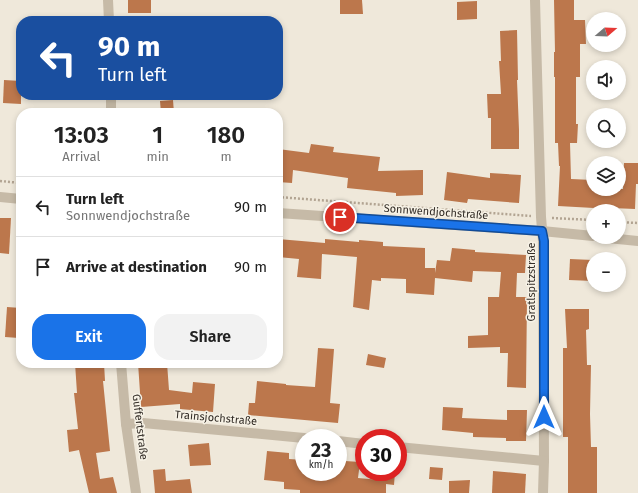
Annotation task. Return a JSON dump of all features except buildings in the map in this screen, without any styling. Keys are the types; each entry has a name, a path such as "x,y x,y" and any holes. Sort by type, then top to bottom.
{"street":[{"path":"108,0 109,16"},
{"name":"Gratlspitzstraße","path":"535,0 541,217 544,241 543,493"},
{"path":"0,197 16,199"},
{"name":"Sonnwendjochstraße","path":"283,213 586,235"},
{"path":"626,240 638,241"},
{"name":"Guffertstraße","path":"121,368 126,424 136,493"},
{"name":"Trainsjochstraße","path":"126,424 143,423 295,437"},
{"path":"407,448 544,461"}],"path":[{"path":"0,181 16,183"},
{"path":"283,197 586,220"},
{"path":"626,222 638,223"}],"route":[{"path":"340,217 542,231 544,241 544,417"}]}
